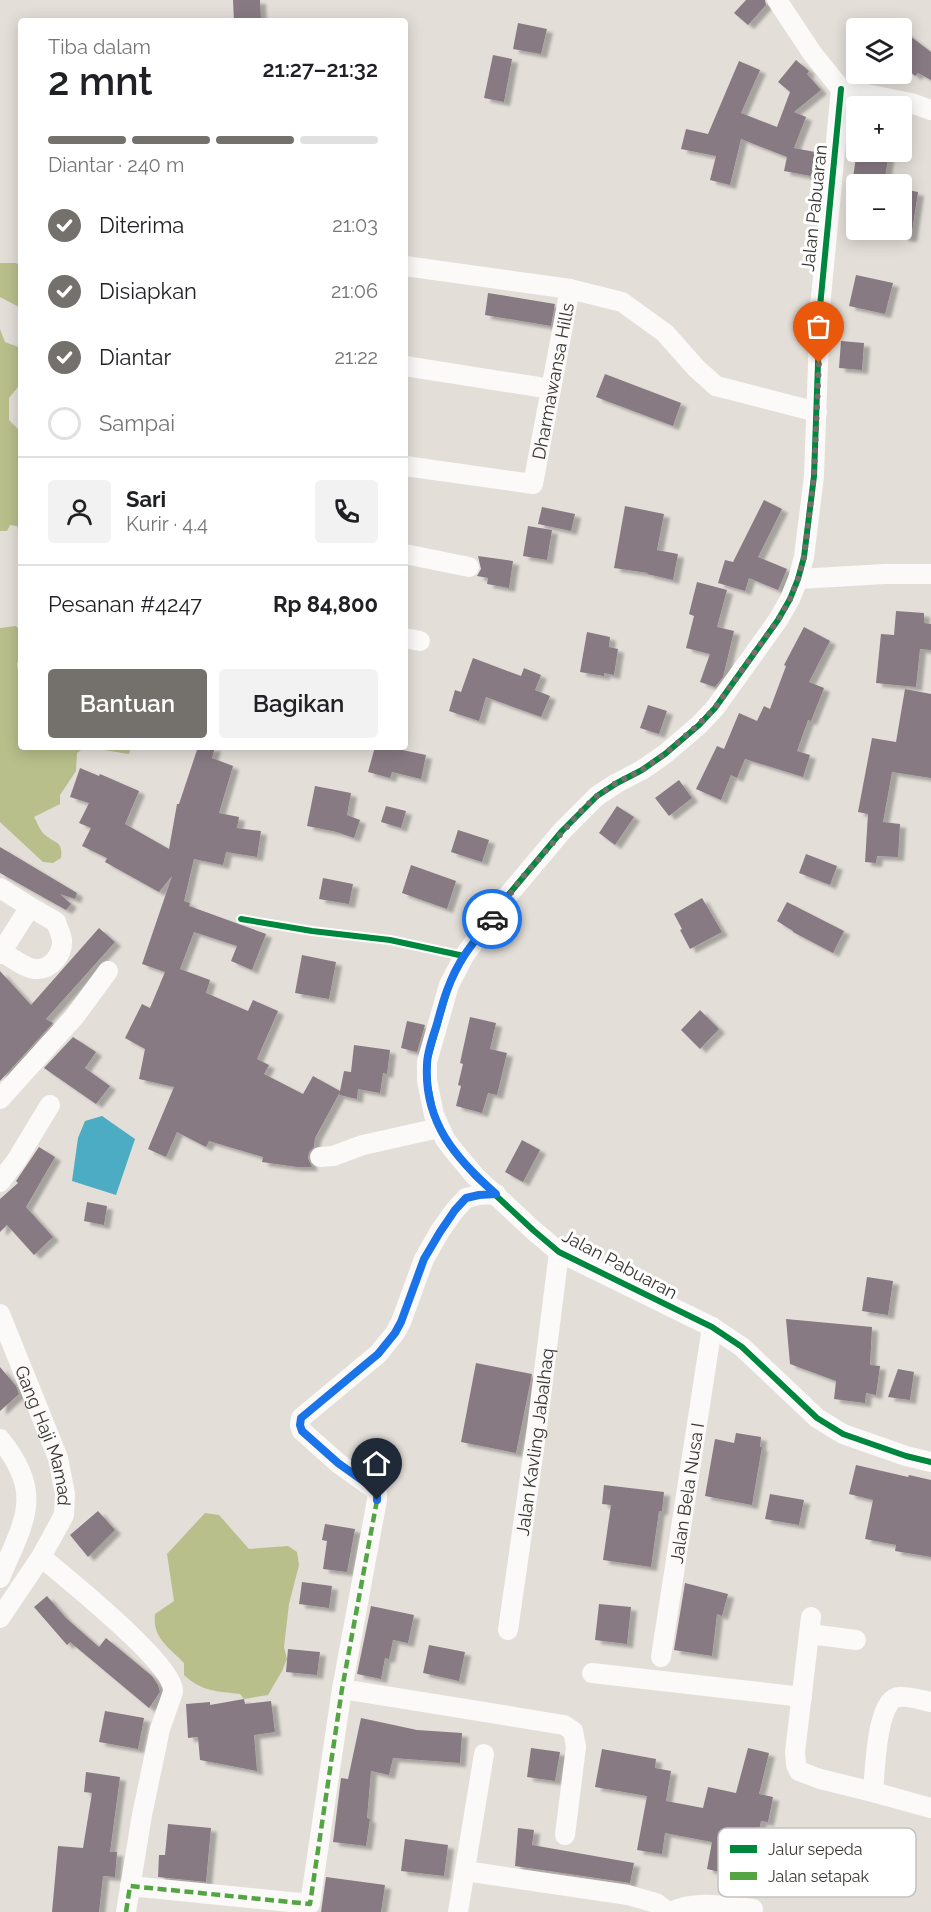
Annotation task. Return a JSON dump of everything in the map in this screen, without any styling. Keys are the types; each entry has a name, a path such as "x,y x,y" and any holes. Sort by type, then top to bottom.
{"street":[{"path":"777,0 812,53 841,89 910,103 931,110"},
{"name":"Jalan Pabuaran","path":"841,89 819,307 817,412 811,503 804,557 790,599 778,620 715,708 665,754 642,770 616,783 583,809 515,886 464,956 449,985 427,1062 429,1097 439,1128 465,1166 559,1252 712,1327 742,1347 817,1418 843,1434 906,1456 931,1462"},
{"path":"408,266 570,289"},
{"name":"Dharmawansa Hills","path":"408,466 533,484 570,289 622,302 665,333 696,368 716,386 817,412"},
{"path":"408,366 551,389"},
{"path":"408,555 469,567"},
{"path":"798,579 931,574"},
{"path":"0,888 56,922 62,942 57,957 52,963 42,968 34,969 1,953 30,907"},
{"path":"0,1099 75,1016 108,971"},
{"path":"0,1182 51,1105"},
{"path":"320,1157 333,1156 363,1145 439,1128"},
{"path":"130,1886 310,1908 342,1689 377,1494 373,1488 338,1463 302,1431 301,1418 386,1345 398,1328 408,1307 424,1259 455,1210 466,1198 496,1194"},
{"name":"Jalan Kavling Jabalhaq","path":"508,1630 536,1439 559,1252"},
{"name":"Gang Haji Mamad","path":"0,1314 58,1458 65,1494 64,1515 41,1557 0,1618"},
{"name":"Jalan Bela Nusa I","path":"661,1657 712,1327"},
{"path":"0,1440 21,1469 27,1488 27,1503 22,1526 0,1578"},
{"path":"41,1557 99,1605 155,1661 173,1686 160,1729 126,1912"},
{"path":"856,1640 811,1625 795,1752 799,1771 820,1779 931,1808"},
{"path":"592,1673 802,1697"},
{"path":"342,1689 564,1725 573,1731 576,1747 565,1835"},
{"path":"873,1792 882,1717 890,1700 897,1696 931,1702"},
{"path":"458,1912 484,1754"},
{"path":"465,1871 628,1895 656,1903 669,1912 696,1904 753,1909"}],"green space":[{"path":"0,263 16,263 18,264 18,306 0,297"},
{"path":"0,329 5,342 18,347 18,387 9,398 9,420 18,429 18,529 17,526 10,525 7,531 0,531"},
{"path":"16,626 18,628 18,750 81,750 77,753 76,771 60,795 60,804 34,817 43,833 58,843 61,848 61,858 53,863 43,862 0,822 0,628"},
{"path":"104,750 130,750 129,754"},
{"path":"205,1513 219,1515 249,1549 288,1546 297,1552 299,1565 289,1604 284,1647 287,1659 268,1695 244,1699 240,1694 210,1690 197,1685 184,1675 184,1663 163,1642 156,1630 155,1614 174,1601 167,1554"}],"water":[{"path":"102,1116 135,1139 116,1195 72,1181 78,1138 85,1121"}],"building":[{"path":"233,0 260,0 261,18 234,18"},
{"path":"746,0 765,0 766,5 748,25 734,13"},
{"path":"518,23 547,29 541,54 513,49"},
{"path":"912,38 931,52 931,80 918,73 915,76 912,73"},
{"path":"493,55 512,59 504,102 484,98"},
{"path":"796,60 809,71 807,74 821,90 794,112 806,117 794,148 815,152 811,176 784,171 787,157 741,139 730,185 710,180 716,156 681,149 686,129 708,134 739,61 760,70 741,113 777,127 790,92 778,82"},
{"path":"855,162 887,162 886,174 854,174"},
{"path":"912,191 918,192 912,231"},
{"path":"856,275 893,283 885,314 849,306"},
{"path":"488,293 555,304 551,326 485,315"},
{"path":"841,341 864,343 862,370 839,368"},
{"path":"605,374 681,403 673,426 596,397"},
{"path":"764,500 782,509 758,557 787,569 778,590 749,578 745,591 718,583 725,560 733,562"},
{"path":"625,506 664,514 657,550 678,554 673,580 648,573 614,568"},
{"path":"542,507 575,514 571,531 538,524"},
{"path":"528,526 552,530 547,560 523,556"},
{"path":"478,556 513,561 509,588 487,584 488,578 477,576 481,569"},
{"path":"697,582 727,590 717,627 734,631 723,677 715,687 700,682 710,654 686,648 694,616 689,614"},
{"path":"896,611 924,613 924,623 931,624 931,650 920,649 916,687 876,683 881,634 894,635"},
{"path":"804,627 830,641 809,682 824,688 811,721 808,720 797,751 810,755 803,777 745,759 737,778 731,775 721,800 696,789 717,746 724,749 739,713 757,721 764,706 770,709 786,666 784,665"},
{"path":"587,632 610,637 609,647 618,649 614,675 604,673 604,676 580,672"},
{"path":"473,658 521,676 524,668 541,675 535,690 550,696 541,717 486,697 479,721 449,711 455,690 461,692"},
{"path":"905,689 931,694 931,778 892,772 883,822 900,824 898,857 877,856 876,863 865,862 868,814 858,812 872,738 896,742"},
{"path":"648,705 667,711 659,734 640,728"},
{"path":"197,750 214,750 212,758 233,766 219,813 239,817 237,828 261,831 257,857 226,852 223,865 194,859 184,901 190,903 189,906 266,934 252,970 231,961 237,946 194,932 180,969 210,980 206,993 248,1011 253,1000 278,1011 257,1059 269,1065 264,1074 303,1094 313,1076 340,1091 344,1071 351,1072 354,1045 390,1050 387,1074 383,1073 380,1093 358,1089 357,1099 339,1095 340,1092 315,1138 314,1147 309,1152 308,1158 312,1167 262,1162 263,1157 209,1141 206,1147 177,1132 166,1157 148,1149 174,1087 139,1079 145,1049 125,1038 142,1004 150,1008 165,972 142,964 172,876 159,892 105,862 107,858 82,846 91,828 79,823 89,803 70,797 80,768 139,791 125,824 169,849 177,804 179,804"},
{"path":"374,750 403,750 426,755 421,779 392,772 390,778 368,772"},
{"path":"679,780 692,798 669,816 655,798"},
{"path":"315,786 351,793 347,815 360,820 354,838 307,826"},
{"path":"386,806 406,811 401,828 381,822"},
{"path":"617,806 634,817 615,845 599,833"},
{"path":"458,830 489,840 482,862 451,852"},
{"path":"0,847 77,893 75,899 60,894 71,904 66,910 0,873"},
{"path":"806,854 837,866 830,885 799,873"},
{"path":"411,865 456,881 447,909 402,893"},
{"path":"323,878 353,884 349,904 319,899"},
{"path":"702,898 722,932 690,949 674,914"},
{"path":"787,902 844,931 833,953 777,921"},
{"path":"99,928 115,942 46,1019 53,1023 0,1081 0,971 31,1005"},
{"path":"302,955 336,962 329,999 295,993"},
{"path":"700,1010 719,1029 700,1049 681,1030"},
{"path":"470,1017 496,1023 490,1049 507,1053 497,1095 488,1093 482,1113 456,1106 461,1086 458,1085 463,1064 460,1063"},
{"path":"407,1021 425,1025 417,1052 401,1048"},
{"path":"73,1037 96,1052 85,1068 110,1086 96,1104 44,1068"},
{"path":"522,1140 540,1150 523,1182 505,1172"},
{"path":"39,1147 55,1157 26,1207 53,1237 34,1255 7,1225 0,1232 0,1199 18,1183 16,1181"},
{"path":"87,1202 107,1206 104,1225 84,1221"},
{"path":"867,1277 893,1281 888,1315 862,1311"},
{"path":"786,1319 872,1327 870,1365 880,1366 876,1395 866,1393 865,1403 834,1399 836,1381 790,1364"},
{"path":"476,1363 532,1374 516,1453 461,1442"},
{"path":"0,1367 16,1386 19,1394 0,1411"},
{"path":"898,1369 914,1372 910,1400 888,1397"},
{"path":"736,1433 761,1437 760,1447 762,1447 752,1505 705,1496 715,1439 734,1443"},
{"path":"856,1465 931,1480 931,1557 895,1551 896,1545 865,1539 873,1500 849,1494"},
{"path":"604,1485 664,1492 651,1567 603,1560 611,1505 602,1504"},
{"path":"770,1494 804,1500 799,1525 765,1519"},
{"path":"98,1511 115,1530 88,1557 70,1535"},
{"path":"325,1524 355,1529 347,1572 323,1569 327,1541 322,1540"},
{"path":"302,1582 332,1586 329,1608 299,1604"},
{"path":"685,1583 728,1594 722,1616 717,1614 712,1656 674,1650"},
{"path":"47,1596 66,1618 99,1647 106,1638 152,1676 160,1692 149,1708 70,1642 67,1645 34,1607"},
{"path":"599,1604 631,1607 627,1644 595,1640"},
{"path":"371,1606 414,1615 408,1643 393,1640 389,1659 385,1658 381,1679 357,1674"},
{"path":"429,1645 465,1652 459,1681 423,1673"},
{"path":"288,1649 320,1652 317,1675 286,1672"},
{"path":"244,1699 245,1704 271,1701 275,1732 254,1735 257,1771 200,1760 198,1737 188,1738 186,1704 210,1702 210,1705"},
{"path":"105,1711 144,1718 138,1749 99,1742"},
{"path":"361,1718 417,1730 462,1733 460,1763 393,1758 389,1775 371,1771 367,1818 370,1819 366,1846 333,1842 341,1778 348,1779"},
{"path":"531,1748 560,1752 555,1781 527,1777"},
{"path":"748,1748 769,1753 759,1794 773,1797 768,1822 761,1821 759,1828 718,1828 718,1872 707,1869 712,1842 665,1833 662,1854 637,1850 647,1796 595,1787 602,1749 656,1759 655,1768 671,1771 666,1801 703,1808 708,1787 736,1793"},
{"path":"86,1772 120,1777 110,1852 117,1852 115,1877 103,1876 99,1912 52,1912 58,1846 83,1848 92,1793 84,1792"},
{"path":"168,1824 211,1828 206,1882 158,1877 159,1855 165,1855"},
{"path":"518,1828 534,1830 532,1845 634,1863 630,1883 515,1866"},
{"path":"405,1839 448,1845 444,1876 401,1871"},
{"path":"326,1877 385,1885 381,1912 321,1912"}],"marked path":[{"path":"126,1912 130,1886 310,1904 342,1689 377,1500"}],"cycle path":[{"path":"841,89 820,307 814,476 804,557 790,599 778,620 715,708 699,725 665,754 597,796 562,831 509,894 464,956 449,985 427,1062 427,1080 434,1115 445,1139 454,1151 475,1176 559,1252 712,1327 742,1347 817,1418 843,1434 906,1456 931,1462"},
{"path":"241,919 312,931 390,940 464,956"}],"way so far":[{"path":"492,919 521,879 583,809 616,783 642,770 665,754 715,708 778,620 790,599 804,557 814,476 819,363"}],"route":[{"path":"377,1500 377,1494 373,1488 338,1463 302,1431 301,1418 378,1354 395,1333 408,1307 424,1259 455,1210 466,1198 496,1194 465,1166 445,1139 434,1115 427,1080 427,1062 449,985 464,956 492,919"}]}
